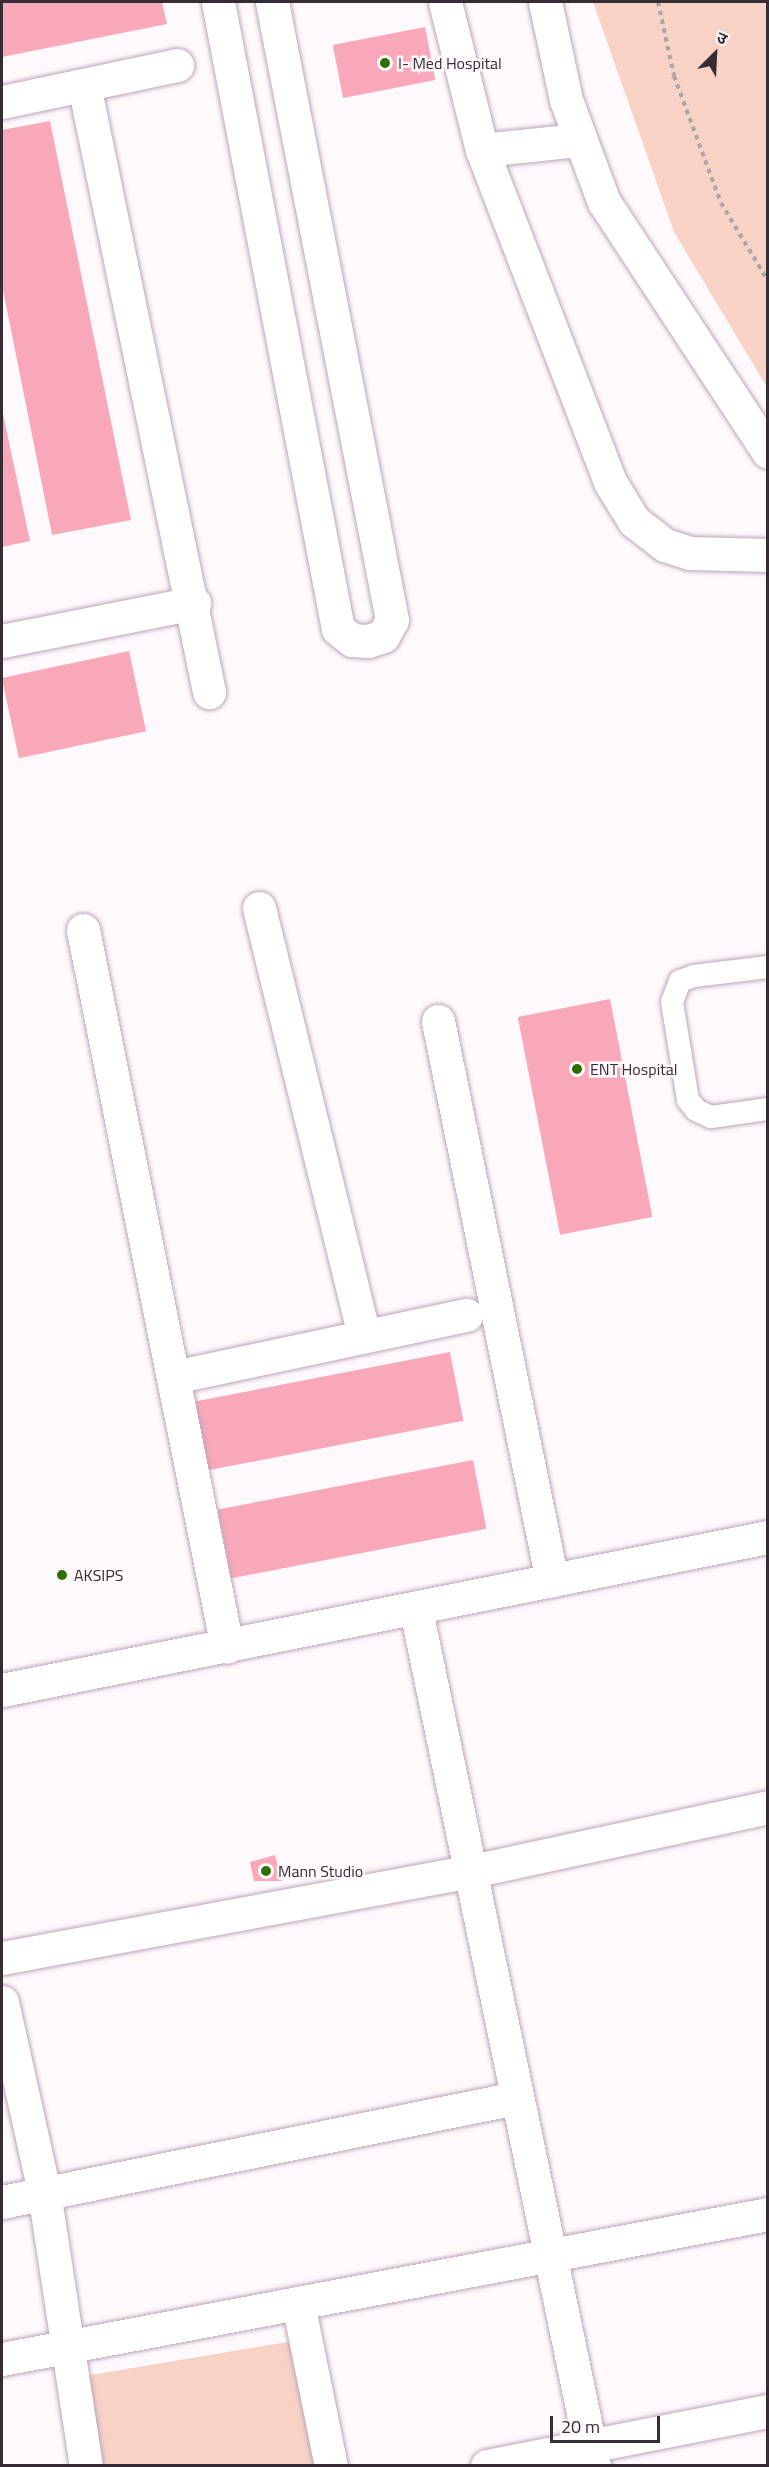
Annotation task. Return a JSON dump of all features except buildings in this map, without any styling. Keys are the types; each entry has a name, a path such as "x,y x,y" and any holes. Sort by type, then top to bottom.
{"street":[{"path":"218,2 338,629 352,640 368,641 383,636 392,620 272,2"},
{"path":"445,2 482,150 610,482 634,521 665,545 690,553 768,555"},
{"path":"544,2 578,140 604,202 768,452"},
{"path":"2,102 177,65"},
{"path":"84,85 194,603 209,692"},
{"path":"482,150 578,140"},
{"path":"2,641 194,603"},
{"path":"259,908 364,1334"},
{"path":"82,930 227,1647"},
{"path":"438,1021 552,1581"},
{"path":"174,1377 364,1334 466,1315"},
{"path":"2,1690 416,1610 768,1537"},
{"path":"416,1610 468,1872 592,2457"},
{"path":"2,1958 468,1872 768,1807"},
{"path":"2,2002 6,2039 44,2192 64,2346 86,2466"},
{"path":"2,2202 516,2098"},
{"path":"2,2359 768,2214"},
{"path":"298,2303 331,2466"},
{"path":"487,2466 592,2457 768,2411"}],"lane":[{"path":"768,967 694,976 680,981 672,1002 688,1100 696,1110 711,1117 768,1109"}],"path":[{"path":"658,2 674,76 721,203 768,281"}],"shaded area":[{"path":"593,2 767,2 767,387 674,232"},
{"path":"293,2341 317,2465 94,2465 79,2377"}],"place":[{"name":"I- Med Hospital","path":"385,63"},
{"name":"ENT Hospital","path":"577,1069"},
{"name":"AKSIPS","path":"62,1575"},
{"name":"Mann Studio","path":"266,1871"}]}
